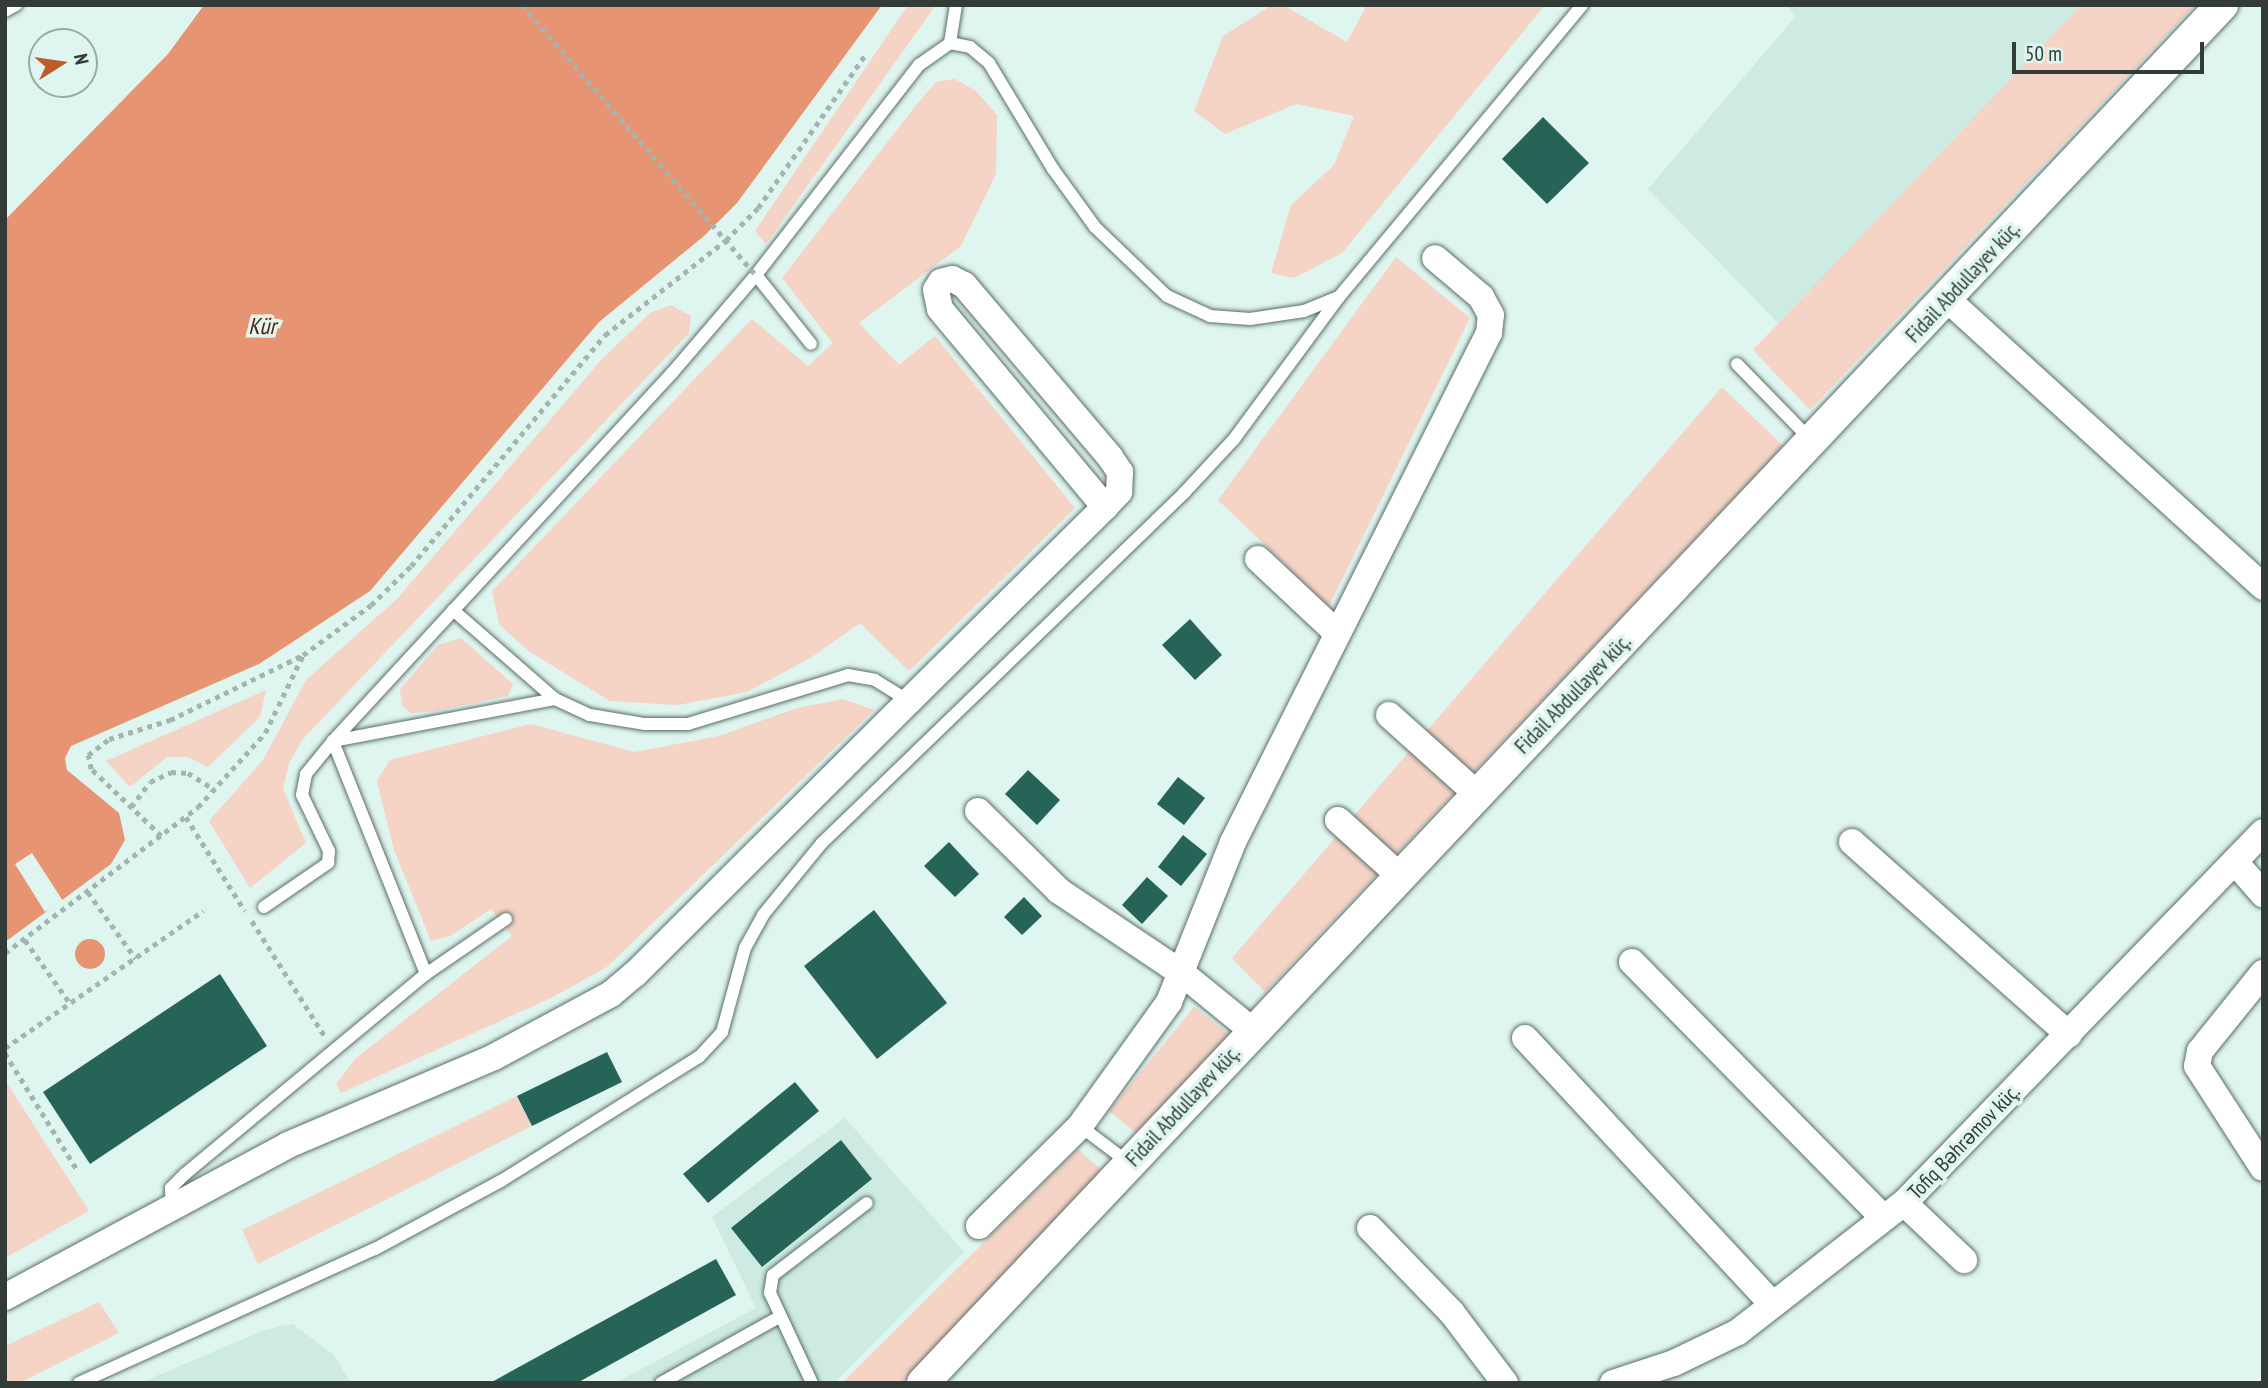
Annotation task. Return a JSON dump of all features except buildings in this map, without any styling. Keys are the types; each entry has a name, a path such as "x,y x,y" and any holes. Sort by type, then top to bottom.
{"street":[{"name":"Fidail Abdullayev küç.","path":"923,1383 2222,5"},
{"path":"979,1226 1080,1126 1145,1040 1183,974 1233,842 1489,333 1491,315 1481,297 1435,258"},
{"path":"5,1297 288,1145 494,1057 611,994 909,701 1105,507 1119,492 1120,471 1110,457 964,285 952,279 942,282 936,290 940,309 1105,507"},
{"path":"1947,299 2263,587"},
{"path":"1258,559 1337,633"},
{"path":"1389,715 1477,794"},
{"path":"978,811 1059,891 1183,974 1253,1031"},
{"path":"1338,820 1400,876"},
{"name":"Tofiq Bəhrəmov küç.","path":"1627,1381 1674,1363 1738,1332 1894,1211 2263,832"},
{"path":"1852,842 2068,1035"},
{"path":"2235,862 2263,894"},
{"path":"1632,962 1894,1211 1964,1260"},
{"path":"2263,973 2200,1051 2197,1066 2263,1167"},
{"path":"1525,1038 1773,1305"},
{"path":"1370,1228 1452,1313 1505,1383"}],"lane":[{"path":"5,11 16,5"},
{"path":"264,907 328,863 329,851 302,795 306,774 333,741 672,373 756,275 919,65 950,43 956,5"},
{"path":"79,1383 375,1249 501,1181 699,1058 722,1032 745,948 763,915 822,843 1184,493 1234,439 1339,297 1582,5"},
{"path":"950,43 970,47 989,63 1053,169 1095,227 1167,296 1210,316 1250,319 1304,311 1339,297"},
{"path":"756,275 811,344"},
{"path":"1737,364 1812,442"},
{"path":"453,610 555,699 590,715 645,724 688,724 848,675 875,680 909,701"},
{"path":"333,741 555,699"},
{"path":"333,741 426,974"},
{"path":"172,1209 170,1188 185,1174 335,1054 426,974 506,919"},
{"path":"1080,1126 1130,1163"},
{"path":"811,1383 770,1293 773,1275 867,1203"},
{"path":"661,1383 781,1316"}],"path":[{"path":"522,5 756,275"},
{"path":"161,836 91,769 88,755 96,747 170,720 303,655 371,605 411,566 605,335 726,240 758,208 866,54"},
{"path":"5,953 186,817 214,789 265,733 303,655"},
{"path":"131,807 149,782 172,772 188,773 214,789"},
{"path":"186,817 335,1054"},
{"path":"88,892 136,959"},
{"path":"78,1171 5,1051 203,911"},
{"path":"25,940 70,1003"}],"shaded area":[{"path":"908,5 936,5 766,244 755,231"},
{"path":"1272,5 1283,5 1347,42 1367,5 1545,5 1342,253 1294,278 1271,273 1291,205 1334,165 1354,116 1296,104 1225,134 1194,111 1223,36"},
{"path":"1786,5 2081,5 1779,324 1648,189 1796,16"},
{"path":"2081,5 2195,5 1810,410 1753,350"},
{"path":"955,79 976,91 997,115 996,174 961,246 859,323 899,365 935,336 1075,508 909,671 860,623 812,657 747,692 678,705 610,701 527,650 499,624 492,591 752,319 808,366 833,343 782,278 936,82"},
{"path":"1396,257 1470,318 1329,606 1218,500"},
{"path":"671,305 691,316 689,333 302,740 289,763 283,789 306,843 250,888 209,821 263,760 306,680 397,599 602,359 650,313"},
{"path":"1722,387 1783,446 1265,992 1232,958"},
{"path":"461,638 513,684 508,696 435,711 411,713 402,706 400,689 438,645"},
{"path":"266,690 260,717 208,767 187,757 167,757 130,787 106,761"},
{"path":"843,699 874,710 607,967 553,997 341,1093 336,1084 355,1059 512,936 491,909 452,935 431,941 394,850 377,781 390,760 531,724 634,752 719,736 797,708"},
{"path":"1194,1007 1230,1035 1137,1134 1109,1111"},
{"path":"5,1080 89,1211 5,1258"},
{"path":"517,1096 532,1126 258,1264 242,1230"},
{"path":"845,1118 964,1252 834,1383 615,1383 756,1308 712,1217"},
{"path":"1078,1149 1104,1173 903,1383 842,1383"},
{"path":"99,1302 119,1333 19,1383 5,1383 5,1346"},
{"path":"293,1324 334,1355 351,1383 140,1383 264,1330"}],"water":[{"name":"Kür","path":"204,5 882,5 737,203 704,236 599,322 370,591 259,664 71,746 65,758 67,770 119,813 125,840 111,864 5,942 5,220 168,54"},
{"path":"90,939 101,943 105,954 101,965 90,969 79,965 75,954 79,943"}],"pier":[{"path":"32,853 63,901 45,912 15,864"}]}
